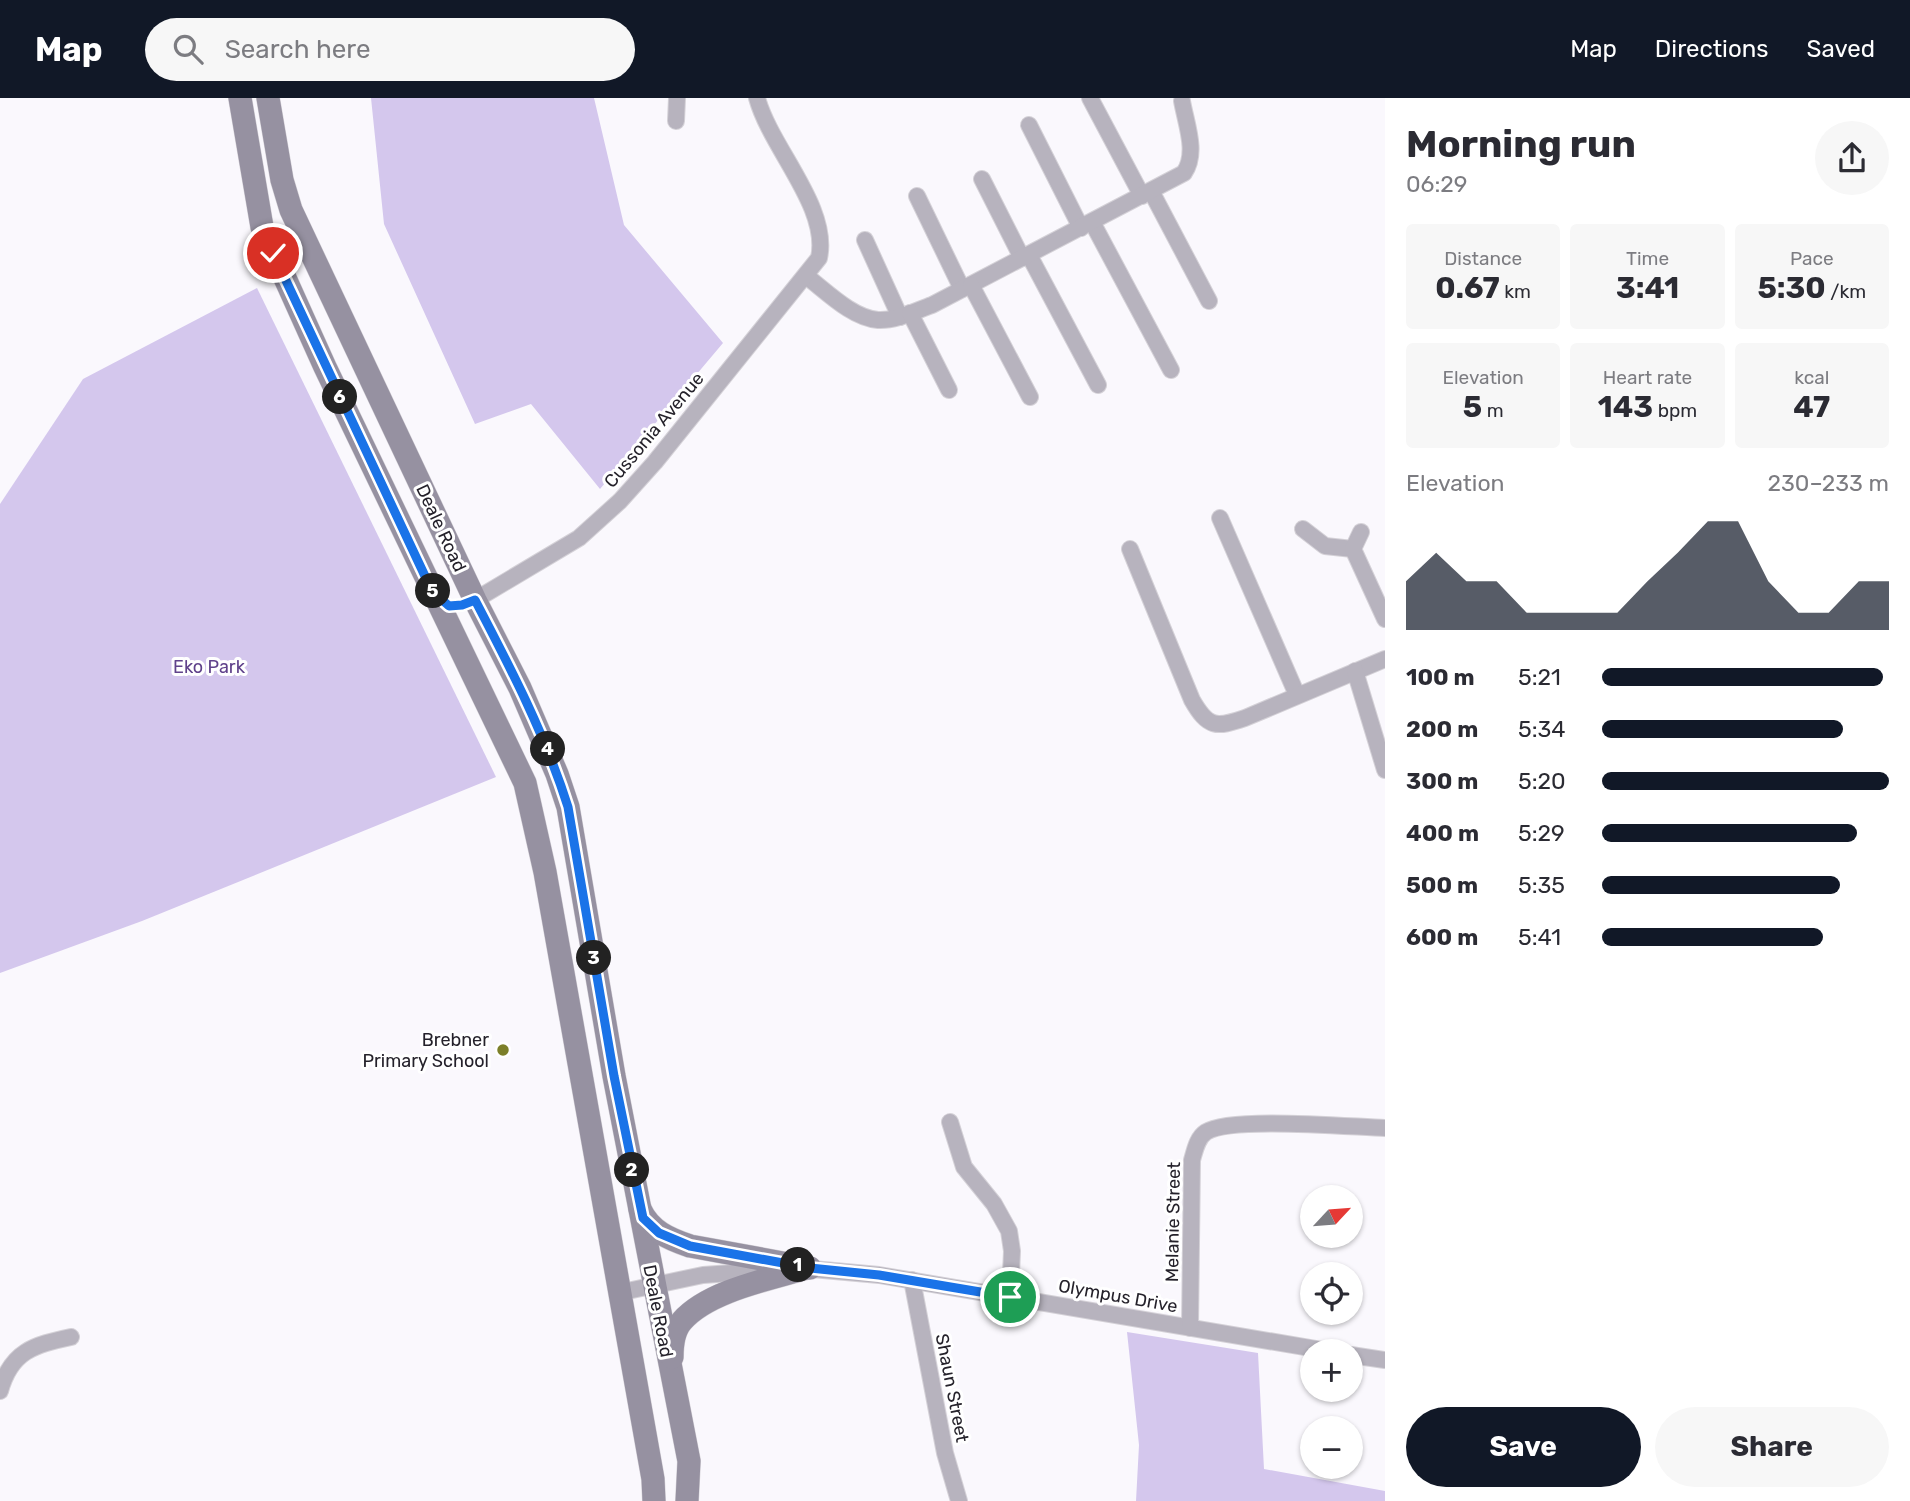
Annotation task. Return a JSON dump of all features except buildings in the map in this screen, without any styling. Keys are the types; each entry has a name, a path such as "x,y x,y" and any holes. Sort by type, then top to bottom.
{"street":[{"name":"Deale Road","path":"240,98 262,227 325,367 525,783 562,967 653,1479 654,1501"},
{"name":"Deale Road","path":"268,98 282,180 292,210 475,600 520,688 557,774 568,807 629,1158 689,1461 687,1501"},
{"path":"676,121 677,98"},
{"name":"Cussonia Avenue","path":"475,600 579,538 620,501 655,462 819,258 822,244 818,216 782,155 757,98"},
{"path":"1090,98 1209,301"},
{"path":"807,276 853,311 878,320 905,315 966,287 1184,173 1190,164 1191,153 1182,101"},
{"path":"1029,125 1171,370"},
{"path":"982,179 1098,384"},
{"path":"917,196 1030,397"},
{"path":"865,240 949,390"},
{"path":"325,367 357,351"},
{"path":"1220,517 1297,695"},
{"path":"1303,529 1325,546 1353,549"},
{"path":"1361,532 1353,549 1385,619"},
{"path":"1130,549 1192,700 1206,720 1214,725 1226,725 1385,659"},
{"path":"432,591 449,606 475,600"},
{"path":"465,656 463,639 467,617 475,600"},
{"path":"1355,671 1385,770"},
{"path":"562,967 594,958"},
{"path":"950,1122 964,1167 994,1204 1009,1231 1012,1251 1010,1297"},
{"name":"Melanie Street","path":"1190,1328 1192,1160 1203,1134 1231,1124 1385,1128"},
{"path":"629,1158 640,1210 649,1225 659,1233 690,1246 810,1268"},
{"path":"671,1379 673,1340 680,1322 698,1308 745,1287 810,1268"},
{"name":"Olympus Drive","path":"618,1293 703,1275 810,1268 912,1280 1300,1346"},
{"name":"Shaun Street","path":"912,1280 945,1453 959,1501"},
{"path":"0,1391 5,1374 27,1350 71,1337"},
{"path":"1363,1357 1385,1360"},
{"path":"689,1461 698,1501"}],"green space":[{"path":"371,98 594,98 624,225 723,343 600,489 531,404 475,424 384,224"},
{"name":"Eko Park","path":"257,288 496,777 142,921 0,973 0,504 83,379"},
{"path":"1127,1332 1258,1353 1264,1469 1300,1476 1300,1479 1319,1479 1385,1491 1385,1501 1136,1501 1139,1445"}],"place":[{"name":"Brebner Primary School","path":"503,1050"}],"route":[{"path":"273,253 432,591 449,606 475,600 546,744 568,807 614,1076 643,1218 659,1233 690,1246 810,1268 879,1275 1010,1297"}]}
